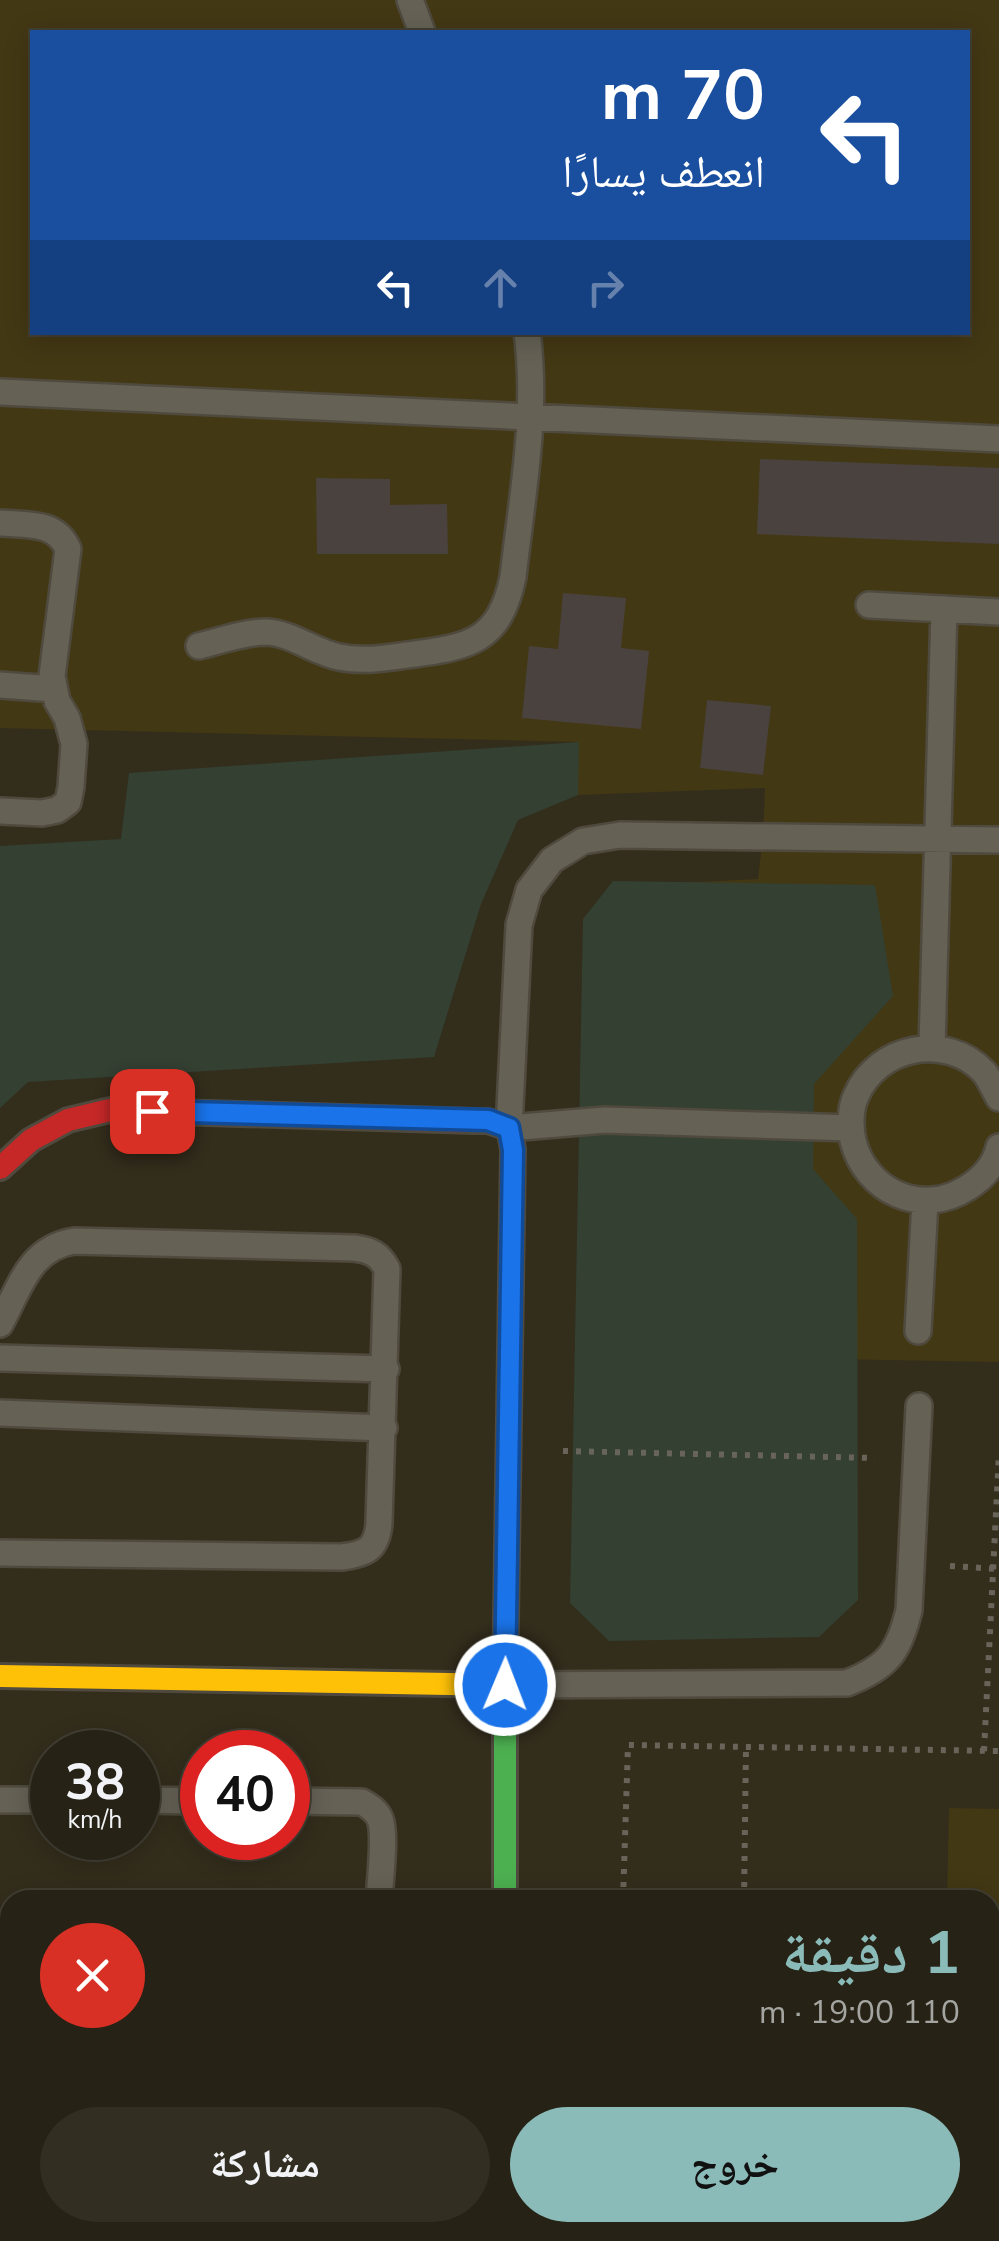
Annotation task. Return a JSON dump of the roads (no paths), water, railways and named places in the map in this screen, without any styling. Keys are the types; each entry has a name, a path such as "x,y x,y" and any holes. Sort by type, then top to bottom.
{"street":[{"path":"0,1168 31,1140 68,1120 110,1110 488,1120 509,1128 513,1150 505,1890"},
{"path":"0,1676 505,1685"}],"lane":[{"path":"410,0 421,30"},
{"path":"199,646 266,632 338,657 372,659 458,648 479,638 497,621 508,600 513,577 530,418 532,370 527,335"},
{"path":"0,392 999,440"},
{"path":"0,523 55,530 68,549 52,664 53,689 72,730 74,744 68,802 42,813 0,811"},
{"path":"869,605 999,612"},
{"path":"932,1048 944,609"},
{"path":"0,685 53,689"},
{"path":"850,1128 605,1120 509,1128 519,925 529,890 552,860 584,841 620,835 999,840"},
{"path":"999,1098 985,1072 961,1055 932,1048 900,1052 873,1070 856,1096 850,1128 857,1156 873,1179 897,1195 925,1201 954,1196 980,1180 999,1147"},
{"path":"918,1330 925,1201"},
{"path":"0,1324 34,1262 44,1251 74,1241 354,1248 381,1257 388,1269 378,1538 370,1550 342,1557 0,1553"},
{"path":"0,1358 386,1369"},
{"path":"505,1685 847,1684 871,1674 890,1657 903,1635 909,1610 918,1406"},
{"path":"0,1413 384,1428"},
{"path":"0,1800 30,1800"},
{"path":"310,1801 362,1802 373,1808 382,1831 380,1890"}]}
